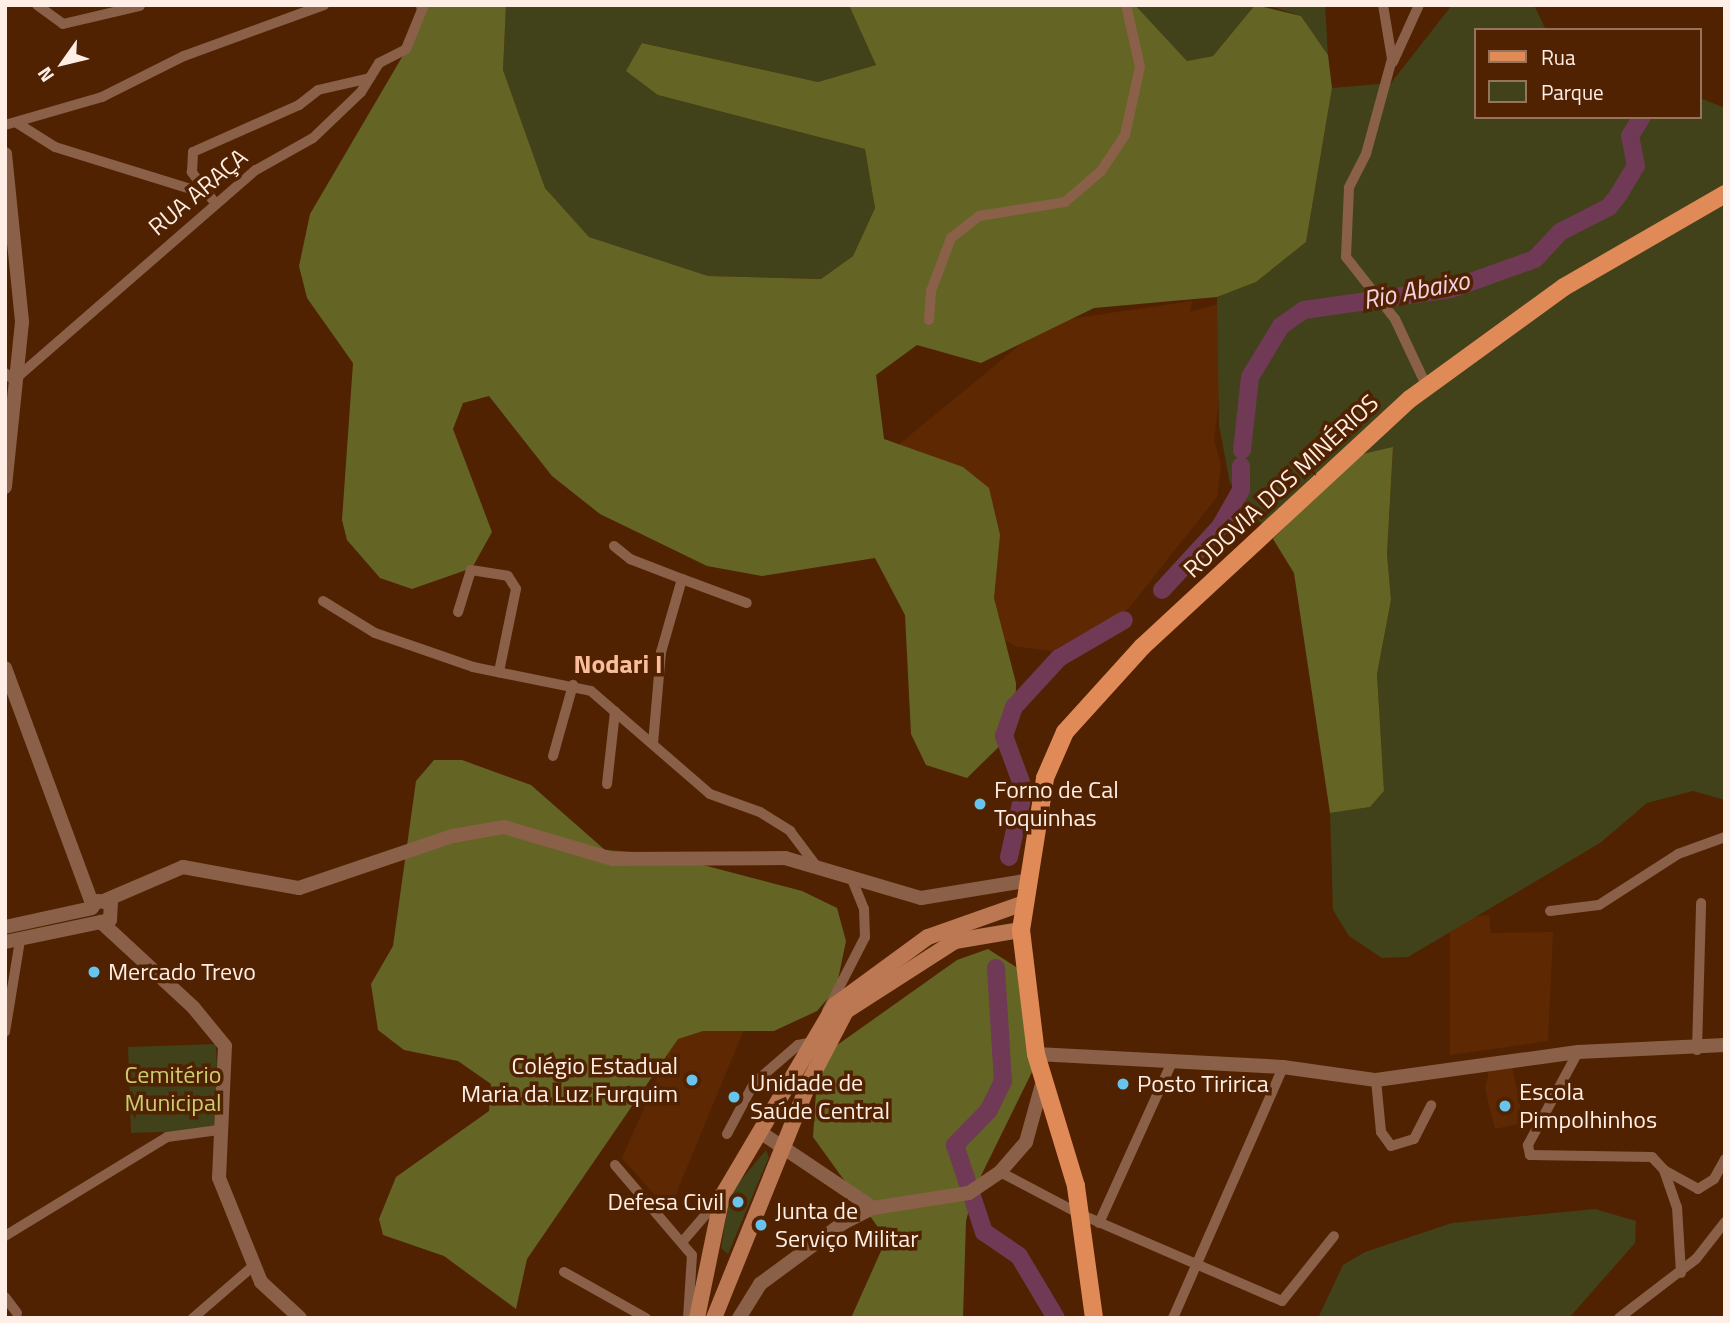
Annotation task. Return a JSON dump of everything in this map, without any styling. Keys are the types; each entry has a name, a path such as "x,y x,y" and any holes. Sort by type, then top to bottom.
{"main road":[{"name":"RODOVIA DOS MINÉRIOS","path":"1094,1318 1080,1214 1036,1054 1021,930 1021,904 1045,778 1084,708 1142,647 1427,387 1554,293 1725,194"},
{"path":"696,1318 710,1265 722,1196 824,1021 844,996 928,937 1021,904"},
{"path":"713,1318 782,1146 852,1003 955,942 1021,930"},
{"path":"710,1265 733,1270"}],"street":[{"path":"37,5 62,24 140,6"},
{"path":"5,125 102,97 184,56 324,5"},
{"name":"RUA ARAÇA","path":"10,376 268,162 313,138 370,78 379,63 411,43 424,5"},
{"path":"929,320 932,290 951,238 979,216 1065,202 1101,171 1125,135 1140,67 1126,5"},
{"path":"1383,5 1393,45 1366,154 1349,188 1345,247 1355,272 1395,319 1427,387"},
{"path":"1389,67 1419,5"},
{"path":"215,204 188,162 193,152 299,106 318,90 370,78"},
{"path":"18,123 55,147 207,194"},
{"path":"5,154 20,276 10,376 5,487"},
{"path":"614,546 630,559 747,603"},
{"path":"458,612 471,570 508,576 516,589 499,672"},
{"path":"653,743 661,652 682,579"},
{"path":"323,601 376,633 499,672 573,685 615,711 710,794 790,831 814,863"},
{"path":"5,668 85,872 107,918 130,949 225,1046 228,1089 219,1130 219,1178 252,1267 298,1317"},
{"path":"553,756 573,685"},
{"path":"607,784 615,711"},
{"path":"5,928 99,903 168,869 194,866 299,888 453,836 504,827 613,859 814,863 852,880 921,898 1025,881"},
{"path":"1550,911 1599,905 1678,854 1725,837"},
{"path":"824,1021 831,994 864,937 864,909 852,880"},
{"path":"5,1032 13,941 107,918 136,886"},
{"path":"1697,1050 1702,903"},
{"path":"727,1134 754,1083 798,1045 813,1042"},
{"path":"1036,1054 1171,1064 1283,1067 1376,1080 1578,1052 1697,1050 1725,1045"},
{"path":"1578,1052 1528,1145 1538,1160 1646,1154 1664,1170 1699,1189 1714,1179 1725,1159"},
{"path":"1099,1223 1171,1064"},
{"path":"1173,1318 1194,1264 1283,1067"},
{"path":"739,1318 779,1266 873,1208 969,1193 1000,1172 1026,1142 1044,1076"},
{"path":"1376,1080 1381,1132 1391,1146 1414,1139 1431,1105"},
{"path":"5,1236 158,1142 219,1130"},
{"path":"760,1132 873,1208"},
{"path":"615,1165 683,1241 692,1255 688,1318"},
{"path":"1664,1170 1677,1208 1681,1273"},
{"path":"1000,1172 1099,1223 1282,1301 1334,1236"},
{"path":"683,1241 722,1196"},
{"path":"1619,1318 1681,1273 1725,1222"},
{"path":"193,1318 252,1267"},
{"path":"564,1272 646,1318"},
{"path":"5,1297 17,1313"}],"shaded area":[{"path":"415,5 506,5 503,70 545,188 589,237 708,276 821,279 853,256 875,208 865,149 658,95 626,71 642,43 818,82 876,65 849,5 1135,5 1187,61 1213,56 1255,5 1301,16 1328,55 1332,88 1306,242 1256,282 1217,297 1094,308 981,363 917,345 876,375 884,439 963,467 989,488 1000,535 994,598 1016,683 1015,731 967,778 926,765 911,734 905,615 875,558 762,576 707,566 600,514 552,476 489,396 463,403 453,429 492,532 472,568 412,589 380,578 347,540 342,520 353,363 307,298 299,266 310,214 422,23"},
{"path":"1192,301 1190,312 1231,301 1214,440 1221,466 1217,497 1128,609 1052,651 1015,646 987,630 897,446 1021,344 1063,320"},
{"path":"1393,447 1387,554 1391,600 1377,674 1384,791 1370,807 1330,813 1294,573 1273,539 1354,456"},
{"path":"434,760 462,760 531,785 605,850 661,854 802,891 837,908 846,941 836,989 817,1011 774,1031 703,1031 678,1039 527,1259 516,1309 444,1256 383,1235 379,1219 396,1177 489,1111 491,1084 458,1061 404,1050 378,1030 371,984 393,946 416,781"},
{"path":"1489,915 1491,933 1553,932 1548,1041 1450,1055 1450,920"},
{"path":"988,949 1019,969 1032,1013 1032,1072 974,1190 966,1221 963,1318 851,1318 881,1251 880,1230 813,1137 817,1078 833,1048 957,960"},
{"name":"Colégio Estadual Maria da Luz Furquim","path":"697,988 750,1015 669,1211 622,1158"},
{"name":"Escola Pimpolhinhos","path":"1512,1066 1524,1123 1495,1129 1485,1089 1489,1071"}],"green space":[{"path":"506,5 851,6 876,65 818,82 643,43 658,95 865,149 875,208 853,256 821,279 708,276 589,237 545,188 503,70"},
{"path":"1135,5 1255,5 1213,56 1187,61"},
{"path":"1267,5 1325,5 1328,55 1301,16"},
{"path":"1452,5 1534,5 1545,28 1474,28 1474,119 1702,119 1702,99 1725,108 1725,800 1693,791 1647,803 1600,843 1408,957 1382,958 1349,936 1333,910 1330,813 1370,807 1384,791 1377,674 1391,600 1387,554 1393,448 1354,456 1273,539 1230,483 1219,425 1217,297 1256,282 1306,242 1332,88 1391,83"},
{"name":"Cemitério Municipal","path":"216,1044 219,1130 131,1133 128,1047"},
{"path":"766,1150 769,1157 728,1254 721,1248 730,1193"},
{"path":"1595,1209 1636,1221 1635,1243 1569,1318 1318,1318 1343,1265 1365,1252 1452,1223"}],"waterway":[{"name":"Rio Abaixo","path":"1242,450 1250,377 1281,326 1304,310 1451,289 1535,259 1560,232 1609,207 1619,194 1636,166 1630,136 1641,119"},
{"name":"Rio Abaixo","path":"1162,590 1220,527 1241,490 1241,466"},
{"name":"Rio Abaixo","path":"1009,857 1024,790 1004,736 1014,707 1059,658 1124,620"},
{"name":"Rio Abaixo","path":"996,968 1003,1081 989,1110 955,1145 984,1232 1019,1256 1056,1318"}],"place":[{"name":"Forno de Cal Toquinhas","path":"980,804"},
{"name":"Mercado Trevo","path":"94,972"},
{"name":"Colégio Estadual Maria da Luz Furquim","path":"692,1080"},
{"name":"Posto Tiririca","path":"1123,1084"},
{"name":"Unidade de Saúde Central","path":"734,1097"},
{"name":"Escola Pimpolhinhos","path":"1505,1106"},
{"name":"Defesa Civil","path":"738,1202"},
{"name":"Junta de Serviço Militar","path":"761,1225"}],"district":[{"name":"Nodari I","path":"618,664"}]}
